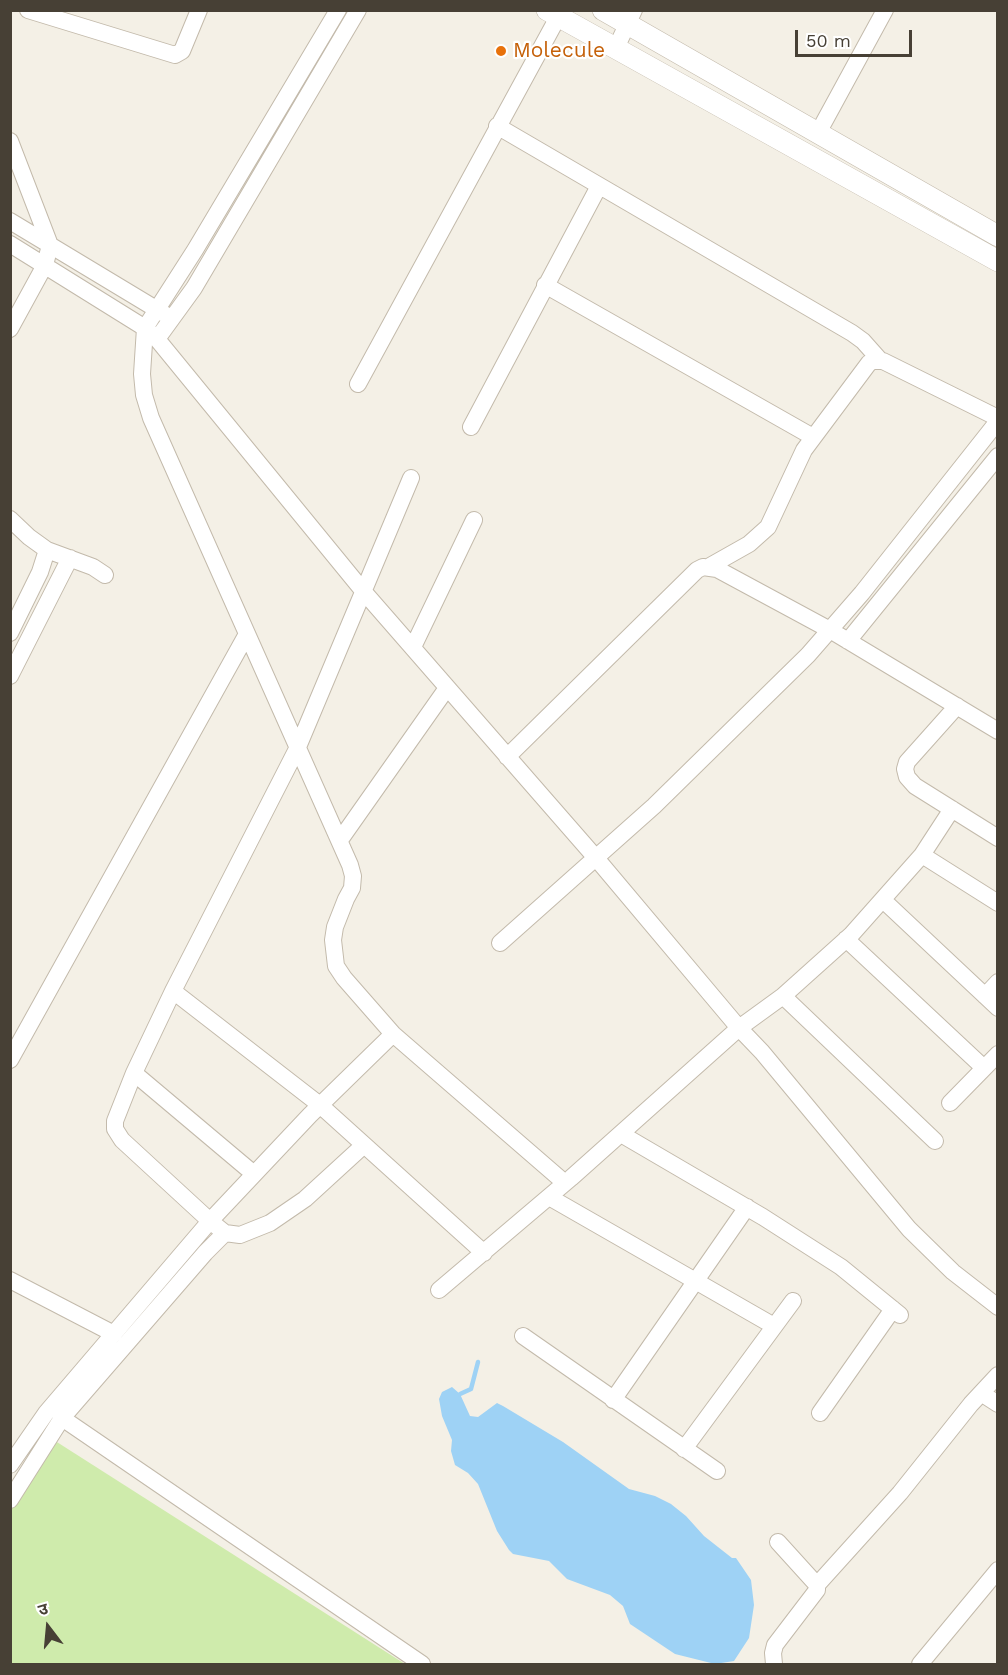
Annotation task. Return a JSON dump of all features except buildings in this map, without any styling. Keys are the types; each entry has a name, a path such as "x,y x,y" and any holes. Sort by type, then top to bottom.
{"street":[{"path":"28,10 175,55 182,51 199,10"},
{"path":"338,10 195,250 157,309 142,374 144,394 151,418 340,840 353,876 352,888 339,918 333,940 336,966 393,1034 565,1184"},
{"path":"151,333 172,318 194,288 358,10"},
{"path":"603,10 631,17 818,133 998,236"},
{"path":"818,133 885,10"},
{"path":"358,384 497,126 552,14 998,261"},
{"path":"616,48 631,17"},
{"path":"497,126 852,333 863,340 879,359 998,419 862,593 791,672 662,797 500,943"},
{"path":"10,141 15,162 50,245 45,265 10,328"},
{"path":"471,428 599,186"},
{"path":"10,221 172,318"},
{"path":"10,244 151,333 364,592 762,1052 909,1229 953,1272 998,1307"},
{"path":"545,285 813,437"},
{"path":"507,758 697,570 710,566 748,544 768,527 795,466 813,437 869,363 879,359"},
{"path":"848,642 998,456"},
{"path":"364,1145 305,1199 270,1223 240,1235 225,1233 210,1221 118,1135 115,1121 134,1073 173,991 298,747 411,478"},
{"path":"10,519 29,537 48,550 93,567 105,575"},
{"path":"413,647 474,520"},
{"path":"10,633 40,572 48,550"},
{"path":"10,676 70,558"},
{"path":"710,566 830,630 997,729"},
{"path":"10,1060 247,634"},
{"path":"340,840 447,688"},
{"path":"957,706 907,762 905,769 907,777 915,786 998,838"},
{"path":"440,1290 565,1184 739,1028 783,996 846,939 922,855 952,809"},
{"path":"922,855 998,903"},
{"path":"883,900 998,1008"},
{"path":"846,939 984,1068"},
{"path":"984,996 998,982"},
{"path":"173,991 320,1105 484,1253"},
{"path":"783,996 935,1141"},
{"path":"10,1465 18,1439 46,1413 210,1221 320,1105 393,1034"},
{"path":"950,1103 998,1054"},
{"path":"134,1073 254,1174"},
{"path":"621,1134 747,1207 841,1267 897,1312 820,1413"},
{"path":"549,1197 774,1326"},
{"path":"613,1400 747,1207"},
{"path":"10,1500 62,1418 225,1233"},
{"path":"10,1281 114,1334"},
{"path":"684,1449 793,1301"},
{"path":"523,1336 717,1471"},
{"path":"774,1665 773,1653 776,1645 817,1590 817,1585 900,1493 981,1393 998,1376"},
{"path":"981,1393 998,1404"},
{"path":"62,1418 422,1665"},
{"path":"778,1542 817,1585"},
{"path":"920,1665 998,1570"}],"green space":[{"path":"49,1437 405,1664 11,1664 10,1492"}],"water":[{"path":"452,1387 460,1394 470,1416 478,1417 497,1403 503,1406 563,1442 629,1489 655,1496 671,1504 686,1516 704,1536 732,1558 736,1558 751,1580 754,1605 749,1638 734,1661 715,1664 675,1654 630,1624 623,1606 610,1595 567,1579 549,1561 513,1554 497,1531 478,1484 468,1473 455,1465 451,1451 452,1440 442,1416 439,1399 442,1392"}],"waterway":[{"path":"460,1394 471,1389 478,1362"}],"place":[{"name":"Molecule","path":"501,51"}]}
